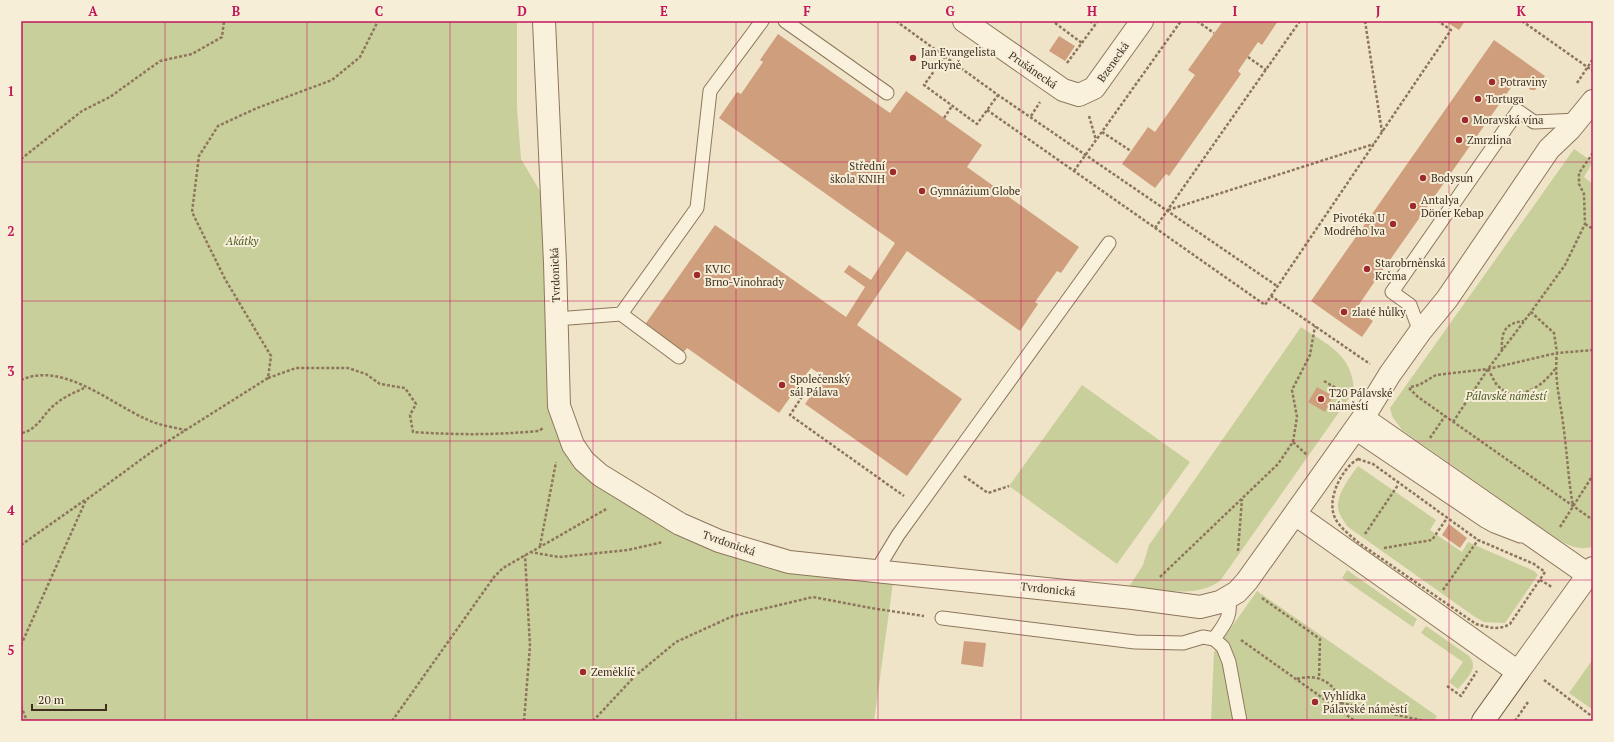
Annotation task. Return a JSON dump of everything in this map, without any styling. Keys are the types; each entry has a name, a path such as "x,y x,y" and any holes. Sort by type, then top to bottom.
{"street":[{"name":"Tvrdonická","path":"544,21 553,197 559,406 573,445 584,461 600,475 680,524 719,541 789,562 875,573 936,577 1200,607 1230,595"},
{"name":"Prušánecká","path":"964,21 1080,94"},
{"name":"Bzenecká","path":"1080,94 1142,21"},
{"path":"1230,595 1295,514 1357,417 1420,332 1447,299 1549,149 1578,120 1593,101"},
{"path":"1357,417 1547,546 1590,571 1483,721"},
{"path":"1295,514 1518,672"}],"lane":[{"path":"621,314 697,208 710,92 762,21"},
{"path":"785,21 887,93"},
{"path":"1420,332 1410,305 1392,292 1518,111 1534,122 1578,120"},
{"path":"875,573 886,554 919,507 1109,243"},
{"path":"556,319 621,314 679,357"},
{"path":"1214,639 1223,627 1231,607 1230,595"},
{"path":"942,618 1135,642 1183,643 1203,637 1214,639 1223,647 1229,662 1240,721"}],"path":[{"path":"21,159 82,111 110,97 160,62 192,54 222,37 224,21"},
{"path":"268,378 270,356 225,279 192,212 199,156 218,126 257,108 332,80 360,57 378,21"},
{"path":"896,21 998,95 1031,116 1277,286"},
{"path":"1090,21 1095,25"},
{"path":"1065,67 1098,21"},
{"path":"1074,171 1181,21"},
{"path":"1197,21 1214,33"},
{"path":"1155,228 1300,21"},
{"path":"1365,21 1382,133"},
{"path":"987,110 1265,305 1451,30 1438,21"},
{"path":"1522,21 1593,71"},
{"path":"1055,23 1082,43"},
{"path":"944,56 924,85 952,106 977,124 998,95"},
{"path":"1248,57 1266,70"},
{"path":"1080,94 1096,140"},
{"path":"1031,116 1041,100"},
{"path":"944,118 952,106"},
{"path":"1102,132 1131,152"},
{"path":"1167,211 1374,144"},
{"path":"1453,422 1488,369 1565,265 1585,224 1584,194 1579,184 1579,173 1593,154"},
{"path":"1585,224 1593,229"},
{"path":"1271,296 1376,368"},
{"path":"1530,312 1554,333 1558,353 1555,368 1564,423 1568,478 1573,506"},
{"path":"1502,350 1501,338 1506,328 1514,322 1524,321"},
{"path":"1154,582 1278,464 1293,442 1297,417 1292,390 1310,355 1315,326"},
{"path":"1593,350 1558,353 1488,369 1436,375 1419,385 1407,386 1418,397 1593,520"},
{"path":"21,545 154,450 185,430 268,378 296,368 348,368 366,374 380,384 404,388 416,404 410,415 413,432 460,436 538,431 563,416"},
{"path":"1488,369 1497,385 1504,390 1514,393 1534,390 1548,379 1555,368"},
{"path":"21,380 27,377 46,374 66,377 148,420 185,430"},
{"path":"1324,381 1357,417"},
{"path":"22,433 30,431 42,420 52,407 84,387"},
{"path":"797,387 805,392 790,415 919,507"},
{"path":"1293,442 1308,456"},
{"path":"540,546 557,457"},
{"path":"1358,459 1364,459 1447,518 1478,540 1534,564 1545,572 1510,624 1502,629 1489,628 1476,624 1359,543 1345,531 1335,518 1332,502 1335,489 1352,462 1358,459"},
{"path":"949,465 988,493 1009,486"},
{"path":"1534,564 1593,475"},
{"path":"1359,543 1399,483"},
{"path":"392,721 494,577 503,568 594,515 634,496"},
{"path":"1238,558 1242,499"},
{"path":"21,646 86,500"},
{"path":"1370,551 1432,540 1447,518"},
{"path":"530,552 559,557 628,550 699,532"},
{"path":"1442,590 1478,540"},
{"path":"524,721 530,646 526,555"},
{"path":"1230,595 1320,639 1319,679"},
{"path":"593,721 635,676 676,642 733,616 813,596 871,608 942,618"},
{"path":"1223,627 1355,721"},
{"path":"1296,680 1308,676 1319,679 1334,688 1341,703 1342,711"},
{"path":"1544,680 1593,717"},
{"path":"1447,686 1461,696"},
{"path":"1341,703 1425,721"},
{"path":"21,706 27,721"}],"green space":[{"name":"Akátky","path":"21,21 517,21 517,107 521,159 540,191 563,430 678,528 893,583 874,721 21,721"},
{"name":"Pálavské náměstí","path":"1574,149 1593,162 1584,177 1593,184 1593,547 1584,548 1572,546 1559,540 1402,430 1392,416 1390,408"},
{"path":"1301,327 1330,346 1344,360 1349,368 1354,391 1220,581 1210,587 1199,590 1176,592 1129,587 1143,565 1149,545"},
{"path":"1082,385 1190,462 1117,564 1009,486"},
{"path":"1358,466 1436,520 1430,530 1462,552 1468,542 1534,571 1538,575 1505,623 1484,622 1475,617 1348,527 1339,512 1338,506 1340,495 1345,485"},
{"path":"1347,570 1417,619 1413,627 1342,578"},
{"path":"1257,591 1437,716 1434,721 1211,721 1214,652"},
{"path":"1426,626 1469,656 1472,660 1473,665 1471,673 1458,689 1449,682 1463,662 1421,633"},
{"path":"1593,659 1593,710 1569,693"}],"building":[{"path":"1223,21 1278,21 1262,45 1258,42 1238,71 1241,74 1169,176 1166,174 1155,188 1122,164 1148,127 1155,132 1195,75 1188,70"},
{"path":"1445,21 1465,21 1459,30"},
{"path":"778,34 890,113 906,91 982,145 967,167 1079,247 1061,273 1057,271 1035,302 1038,304 1020,331 907,251 857,325 962,399 907,476 805,404 824,377 811,368 779,413 687,348 683,353 644,326 715,225 846,317 865,287 844,272 849,265 871,280 895,243 719,118 737,92 741,94 763,62 760,60"},
{"path":"1059,36 1075,46 1065,61 1049,51"},
{"path":"1494,40 1545,76 1535,90 1531,90 1517,79 1371,287 1356,309 1373,321 1362,337 1311,301"},
{"name":"T20 Pálavské náměstí","path":"1317,387 1333,396 1325,412 1308,402"},
{"path":"1449,524 1467,538 1460,548 1442,535"},
{"path":"964,641 986,643 983,667 961,664"}],"place":[{"name":"Jan Evangelista Purkyně","path":"913,58"},
{"name":"Potraviny","path":"1492,82"},
{"name":"Tortuga","path":"1478,99"},
{"name":"Moravská vína","path":"1465,120"},
{"name":"Zmrzlina","path":"1459,140"},
{"name":"Střední škola KNIH","path":"893,172"},
{"name":"Bodysun","path":"1423,178"},
{"name":"Gymnázium Globe","path":"922,191"},
{"name":"Antalya Döner Kebap","path":"1413,206"},
{"name":"Pivotéka U Modrého lva","path":"1393,224"},
{"name":"Starobrněnská Krčma","path":"1367,269"},
{"name":"KVIC Brno-Vinohrady","path":"697,275"},
{"name":"zlaté hůlky","path":"1344,312"},
{"name":"Společenský sál Pálava","path":"782,385"},
{"name":"T20 Pálavské náměstí","path":"1321,399"},
{"name":"Zeměklíč","path":"583,672"},
{"name":"Vyhlídka Pálavské náměstí","path":"1315,702"}]}
